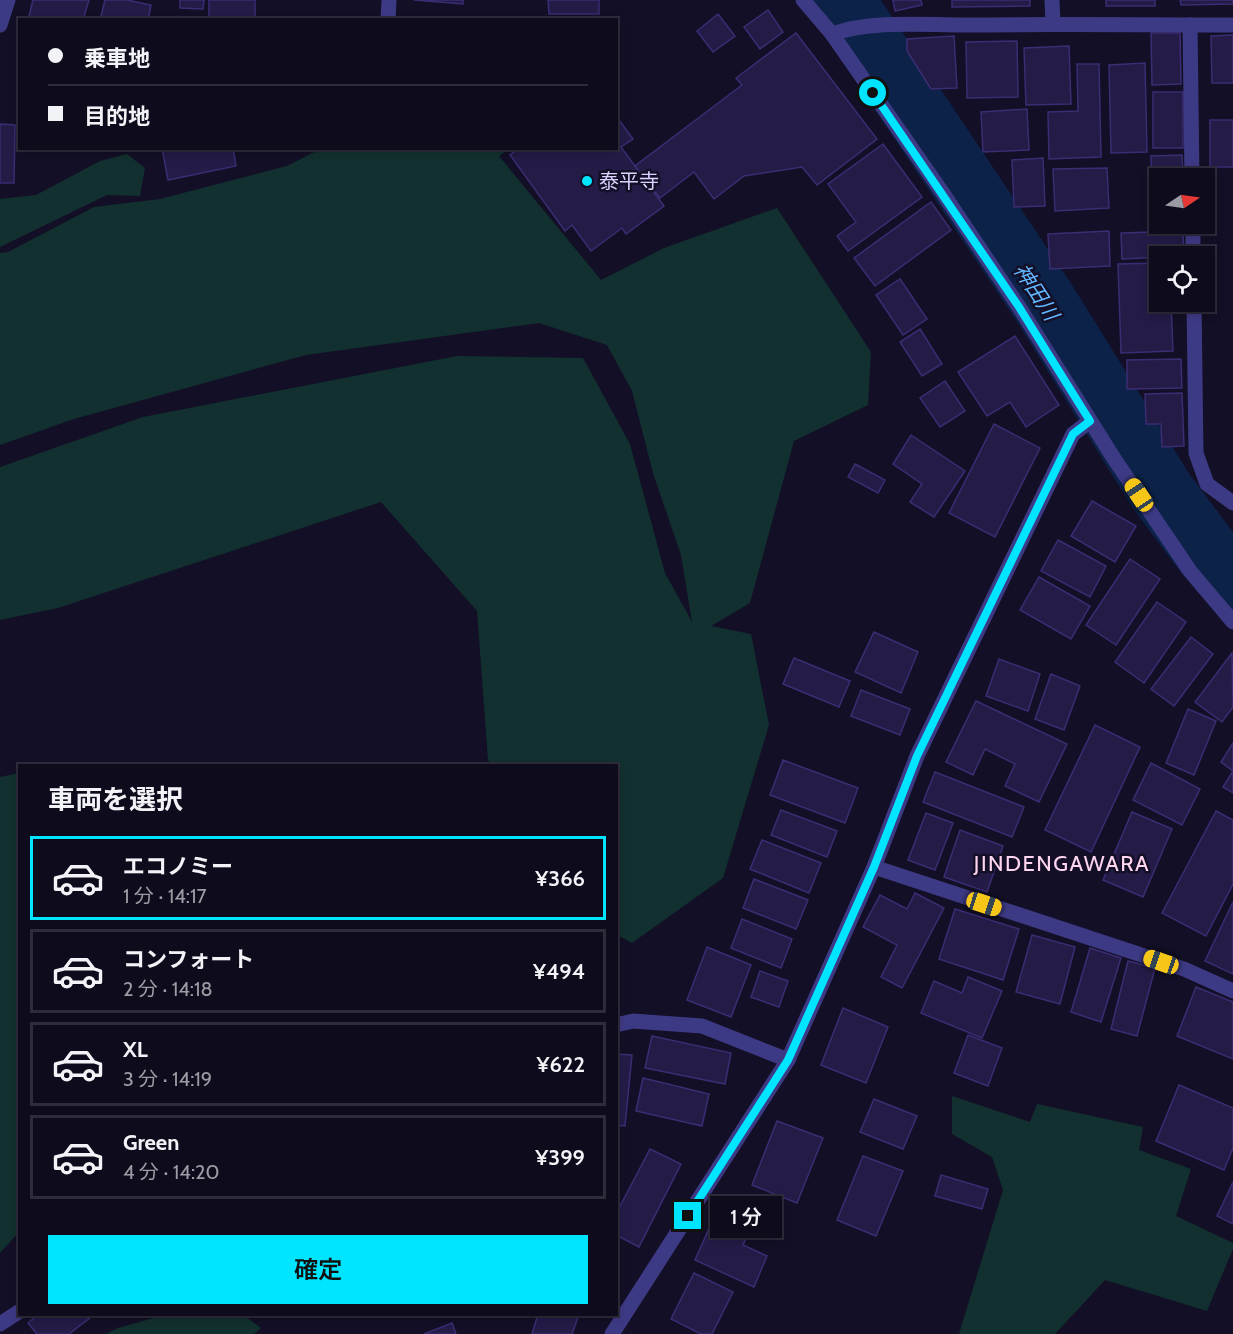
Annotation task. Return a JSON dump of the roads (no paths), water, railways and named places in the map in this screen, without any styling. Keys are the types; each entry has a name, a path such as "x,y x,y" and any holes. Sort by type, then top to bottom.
{"street":[{"path":"0,25 8,0"},
{"path":"388,18 389,0"},
{"path":"803,0 837,33 1190,571 1233,622"},
{"path":"1053,0 1053,24"},
{"path":"837,33 875,27 1053,24 1233,26"},
{"path":"1190,25 1192,168"},
{"path":"1194,312 1196,453 1207,484 1233,503"},
{"path":"612,1334 788,1060 874,867 922,745 1073,434 1090,421"},
{"path":"874,867 1184,969 1233,991"},
{"path":"618,1025 633,1022 702,1026 788,1060"},
{"path":"0,1324 18,1312"}],"waterway":[{"name":"神田川","path":"841,0 1045,304 1161,491 1206,551 1233,582"}],"place":[{"name":"泰平寺","path":"587,181"}],"district":[{"name":"JINDENGAWARA","path":"1062,863"}]}
